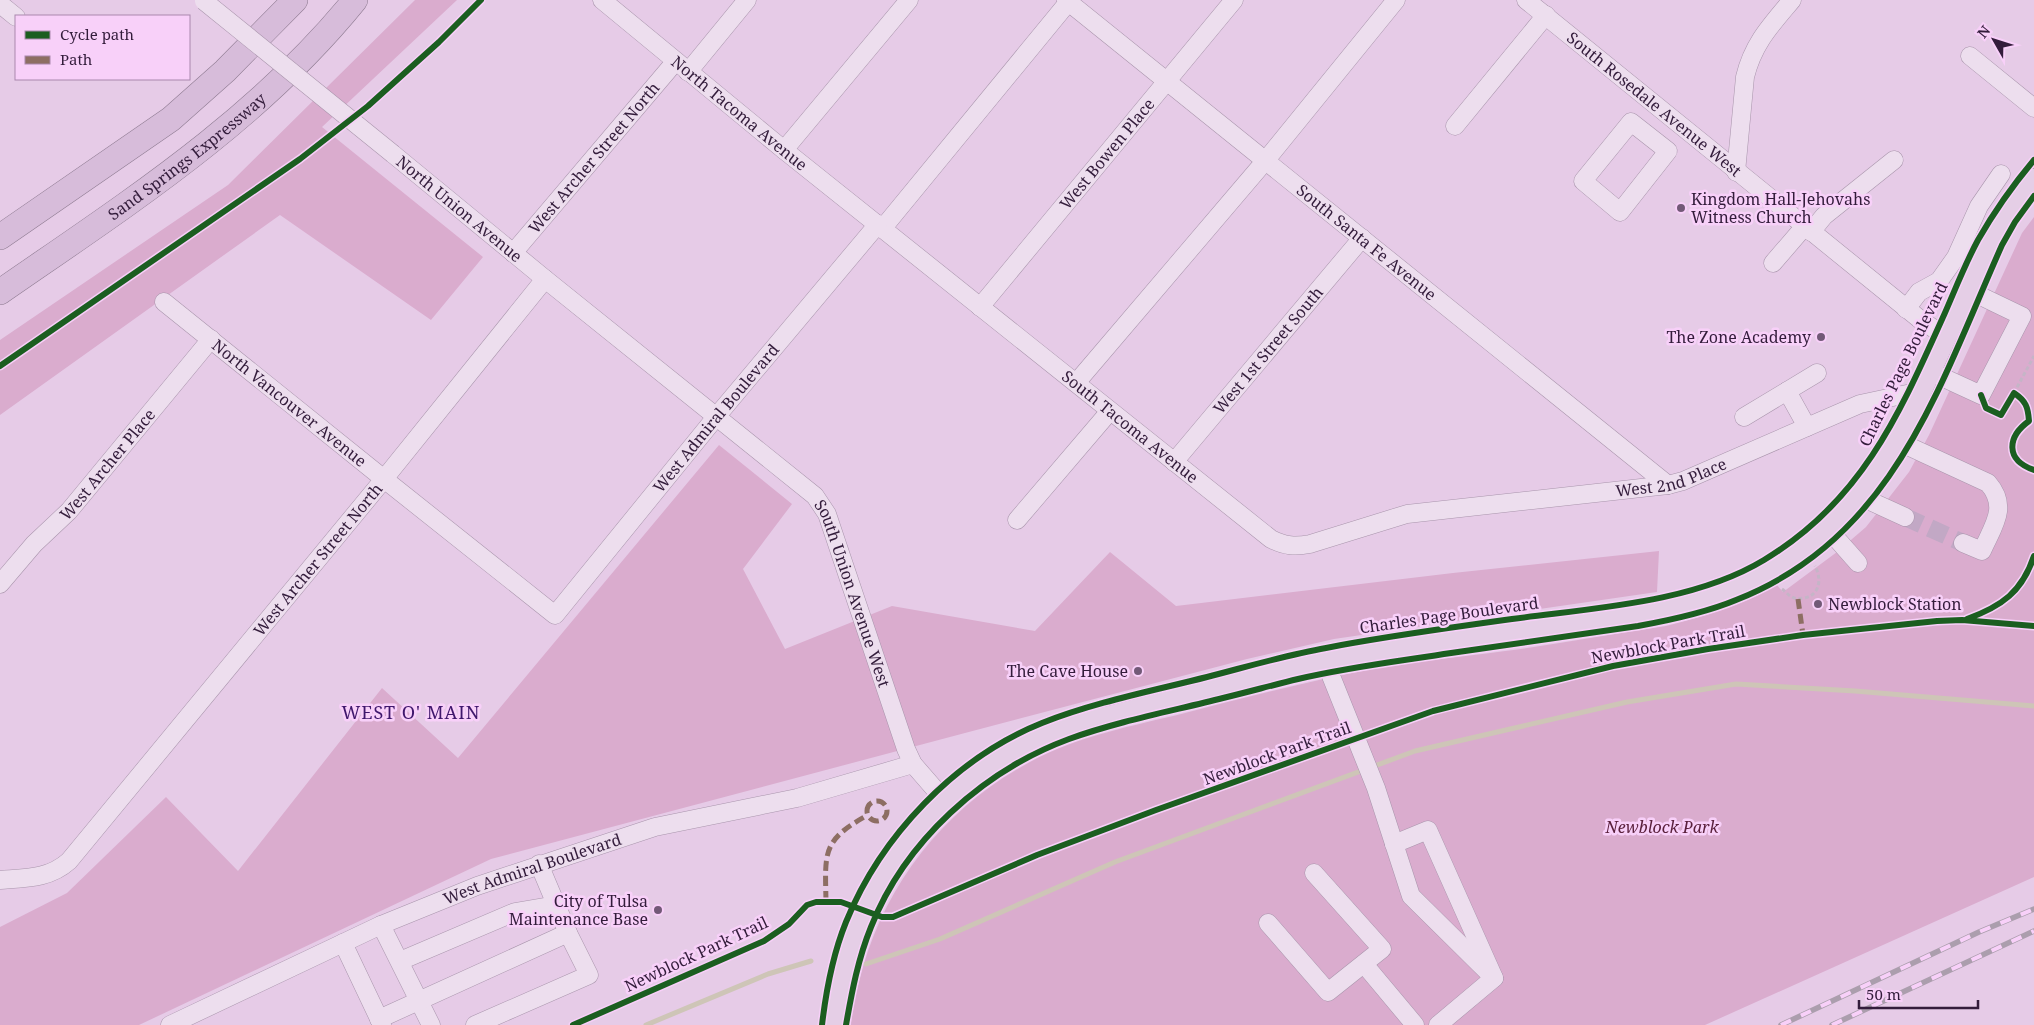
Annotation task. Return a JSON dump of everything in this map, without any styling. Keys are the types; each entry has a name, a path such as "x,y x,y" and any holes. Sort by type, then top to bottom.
{"highway":[{"path":"0,236 171,119 225,71 295,0"},
{"name":"Sand Springs Expressway","path":"0,292 140,195 230,127 264,97 318,43 355,0"}],"main road":[{"name":"Charles Page Boulevard","path":"834,1025 840,985 849,952 874,890 902,848 922,824 968,783 1021,747 1049,734 1138,708 1325,661 1673,609 1747,583 1787,561 1828,529 1878,473 1897,441 1931,372 1977,270 2003,220 2034,178"}],"street":[{"name":"North Union Avenue","path":"203,0 716,417"},
{"name":"North Tacoma Avenue","path":"602,0 681,67 880,226"},
{"name":"West Archer Street North","path":"513,253 681,67 747,0"},
{"path":"784,150 909,0"},
{"name":"West Bowen Place","path":"980,307 1234,0"},
{"path":"1076,383 1266,160 1396,0"},
{"name":"South Rosedale Avenue West","path":"1526,0 1906,309 1947,337"},
{"path":"1736,172 1748,63 1758,42 1792,0"},
{"name":"South Santa Fe Avenue","path":"1068,1 1668,485"},
{"name":"West Admiral Boulevard","path":"555,615 716,417 880,226 1068,1"},
{"path":"0,4 15,16"},
{"path":"1455,126 1546,15"},
{"path":"1970,56 2034,108"},
{"path":"1653,139 1671,118"},
{"path":"1631,122 1653,139 1668,151 1620,212 1583,181 1631,122"},
{"path":"1773,263 1808,229 1894,160"},
{"path":"1906,309 1918,292 1939,281 1956,257 1979,206 2001,174"},
{"path":"1979,206 2003,220"},
{"name":"South Tacoma Avenue","path":"880,226 1271,539 1288,546 1310,544 1407,514"},
{"name":"West 1st Street South","path":"1174,462 1362,238"},
{"path":"1956,257 1977,270"},
{"name":"West Archer Street North","path":"0,880 41,877 53,872 69,861 89,839 384,480 545,279"},
{"path":"1931,372 1981,395 2022,316 1968,290"},
{"name":"North Vancouver Avenue","path":"164,302 555,615"},
{"name":"West Archer Place","path":"0,584 34,544 69,511 211,340"},
{"path":"1744,417 1817,372"},
{"path":"1788,390 1807,427"},
{"name":"West 2nd Place","path":"1407,514 1668,485 1696,476 1860,404 1921,391"},
{"path":"1017,520 1110,411"},
{"name":"South Union Avenue West","path":"716,417 811,491 827,514 906,749 914,764 946,802"},
{"path":"1897,441 1988,484 1995,492 1999,501 1998,514 1982,551 1963,543"},
{"path":"1859,496 1905,517"},
{"path":"1828,529 1858,563"},
{"path":"1325,661 1376,788 1411,896 1494,978"},
{"name":"West Admiral Boulevard","path":"170,1025 198,1019 381,925 468,889 539,864 655,827 797,798 914,764"},
{"path":"1394,844 1428,830 1494,978"},
{"path":"475,1025 589,975 568,933 539,864"},
{"path":"1268,923 1328,992 1382,949 1314,873"},
{"path":"400,961 515,912 556,905"},
{"path":"381,925 431,1025"},
{"path":"343,943 381,1022 420,1001 568,933"},
{"path":"1364,964 1415,1025"},
{"path":"1438,1025 1494,978"}],"path":[{"path":"2010,400 2016,395 2034,356"},
{"path":"2021,427 2031,419"},
{"path":"1782,588 1792,597 1798,599 1810,597 1818,589 1820,581 1815,566"}],"green space":[{"path":"415,0 457,0 322,127 483,257 431,320 280,215 0,415 0,340 228,185"},
{"name":"Newblock Park","path":"2034,217 2034,877 1705,1025 851,1025 857,989 874,934 906,875 948,823 973,800 1000,780 1048,753 1086,738 1325,679 1389,666 1525,648 1666,626 1723,609 1777,585 1783,592 1837,552 1866,527 1909,472 1929,435 2022,233"},
{"path":"719,445 792,504 743,569 785,649 892,606 1035,631 1110,552 1176,606 1659,551 1657,592 1334,639 1247,659 491,859 139,1025 0,1025 0,927 67,893 166,797 238,871 382,688 458,758"}],"waterway":[{"path":"866,964 940,939 1115,862 1415,751 1627,702 1736,684 1855,691 2034,706"},
{"path":"646,1025 768,974 811,961"}],"tunnel":[{"path":"1905,517 1963,543"}],"railway":[{"path":"1781,1025 1979,932 2034,909"},
{"path":"1832,1025 2034,931"}],"marked path":[{"path":"1798,599 1803,635"},
{"path":"877,801 884,804 887,811 884,818 877,821 870,818 867,811 870,804 877,801"},
{"path":"826,901 826,870 829,849 842,832 868,815"}],"cycle path":[{"path":"0,366 300,159 368,106 439,42 481,0"},
{"path":"822,1025 831,973 841,934 861,890 879,860 900,830 924,803 980,757 1010,738 1042,723 1082,709 1296,654 1395,636 1609,607 1674,595 1706,586 1736,574 1764,560 1798,537 1827,511 1852,483 1874,453 1911,387 1978,240 2004,199 2034,160"},
{"path":"846,1025 856,975 866,939 886,896 904,866 926,838 950,813 978,790 1007,770 1037,753 1069,739 1107,727 1317,675 1638,626 1688,616 1736,600 1790,573 1835,538 1873,498 1905,452 1932,403 2002,245 2015,222 2034,196"},
{"path":"1981,395 1986,408 2001,415 2014,393 2024,402 2029,421 2016,434 2012,448 2018,460 2034,470"},
{"path":"1967,619 1991,609 2009,596 2023,579 2034,556"},
{"name":"Newblock Park Trail","path":"573,1025 764,941 789,924 807,905 816,902 841,902 882,917 893,917 1037,855 1156,810 1433,711 1613,666 1803,635 1962,620 2034,626"}],"place":[{"name":"Kingdom Hall-Jehovahs Witness Church","path":"1681,208"},
{"name":"The Zone Academy","path":"1821,337"},
{"name":"Newblock Station","path":"1818,604"},
{"name":"The Cave House","path":"1138,671"},
{"name":"City of Tulsa Maintenance Base","path":"658,910"}],"district":[{"name":"WEST O' MAIN","path":"411,712"}]}
